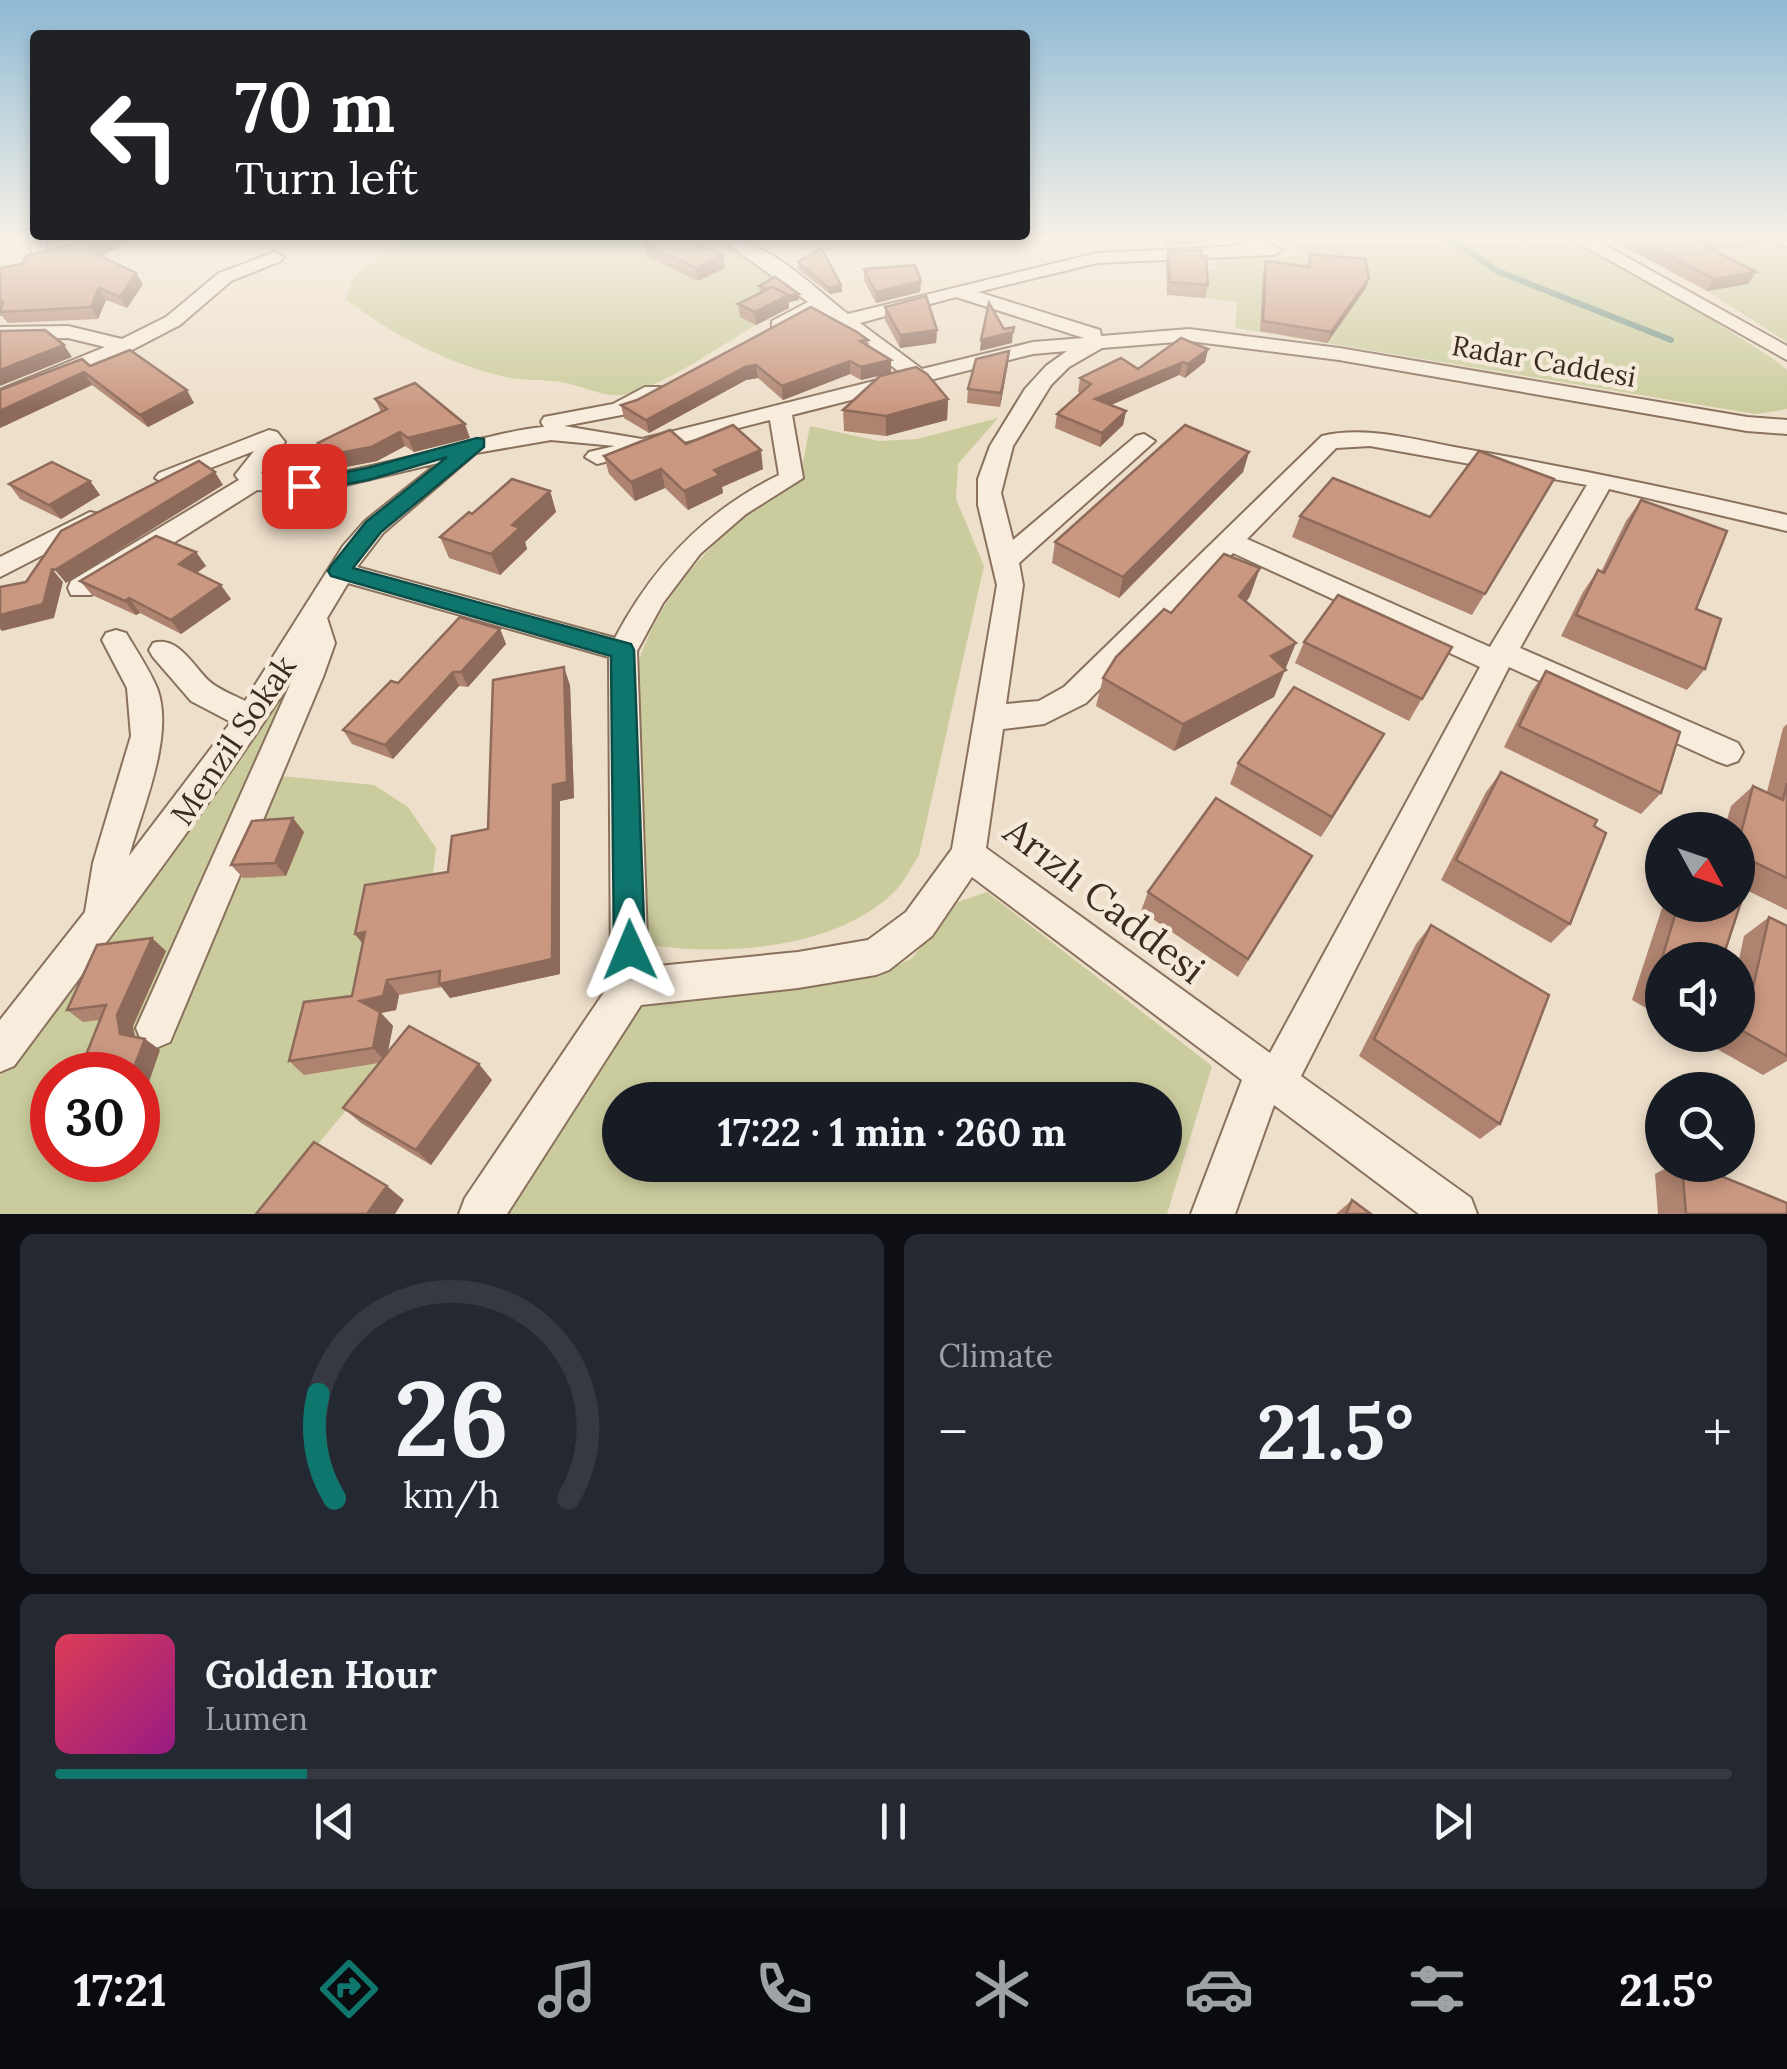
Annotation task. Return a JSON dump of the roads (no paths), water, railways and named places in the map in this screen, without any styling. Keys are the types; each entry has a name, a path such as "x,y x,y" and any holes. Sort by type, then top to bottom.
{"street":[{"path":"0,398 125,346 174,321 203,296"},
{"path":"811,296 918,376"},
{"path":"846,321 897,304 941,296"},
{"path":"972,296 1114,340"},
{"path":"1682,296 1787,354"},
{"path":"756,338 821,303"},
{"path":"0,333 68,332 125,346"},
{"name":"Radar Caddesi","path":"1114,340 1188,334 1248,339 1727,420 1787,426"},
{"path":"597,457 1033,348 1114,340"},
{"name":"Arızlı Caddesi","path":"1114,340 1088,348 1055,368 996,456 989,494 1007,559 1008,612 968,854 1455,1214"},
{"path":"147,489 214,457 269,437 274,442 247,475 253,482 270,488 327,482 619,409 674,382"},
{"path":"481,1214 630,987 622,650 640,614 698,540 735,507 791,478 780,412"},
{"path":"1727,420 1787,442"},
{"path":"477,443 556,433 602,435 641,446"},
{"path":"990,718 1019,718 1060,707 1323,444 1339,439 1370,439 1602,480 1787,523"},
{"path":"1007,559 1144,441"},
{"name":"Menzil Sokak","path":"0,1052 102,922 252,718 339,571 374,527 477,443"},
{"path":"1213,1214 1270,1079 1500,657 1602,480"},
{"path":"81,588 253,482"},
{"path":"0,568 115,506"},
{"path":"1228,540 1726,752"},
{"path":"339,571 622,650"},
{"path":"156,1028 321,643 313,617"},
{"path":"102,922 110,863 147,736 142,688 116,640"},
{"path":"163,650 202,693 252,718"},
{"path":"630,987 798,970 876,957 919,924 968,854"}],"waterway":[{"path":"1559,296 1671,340"}]}
